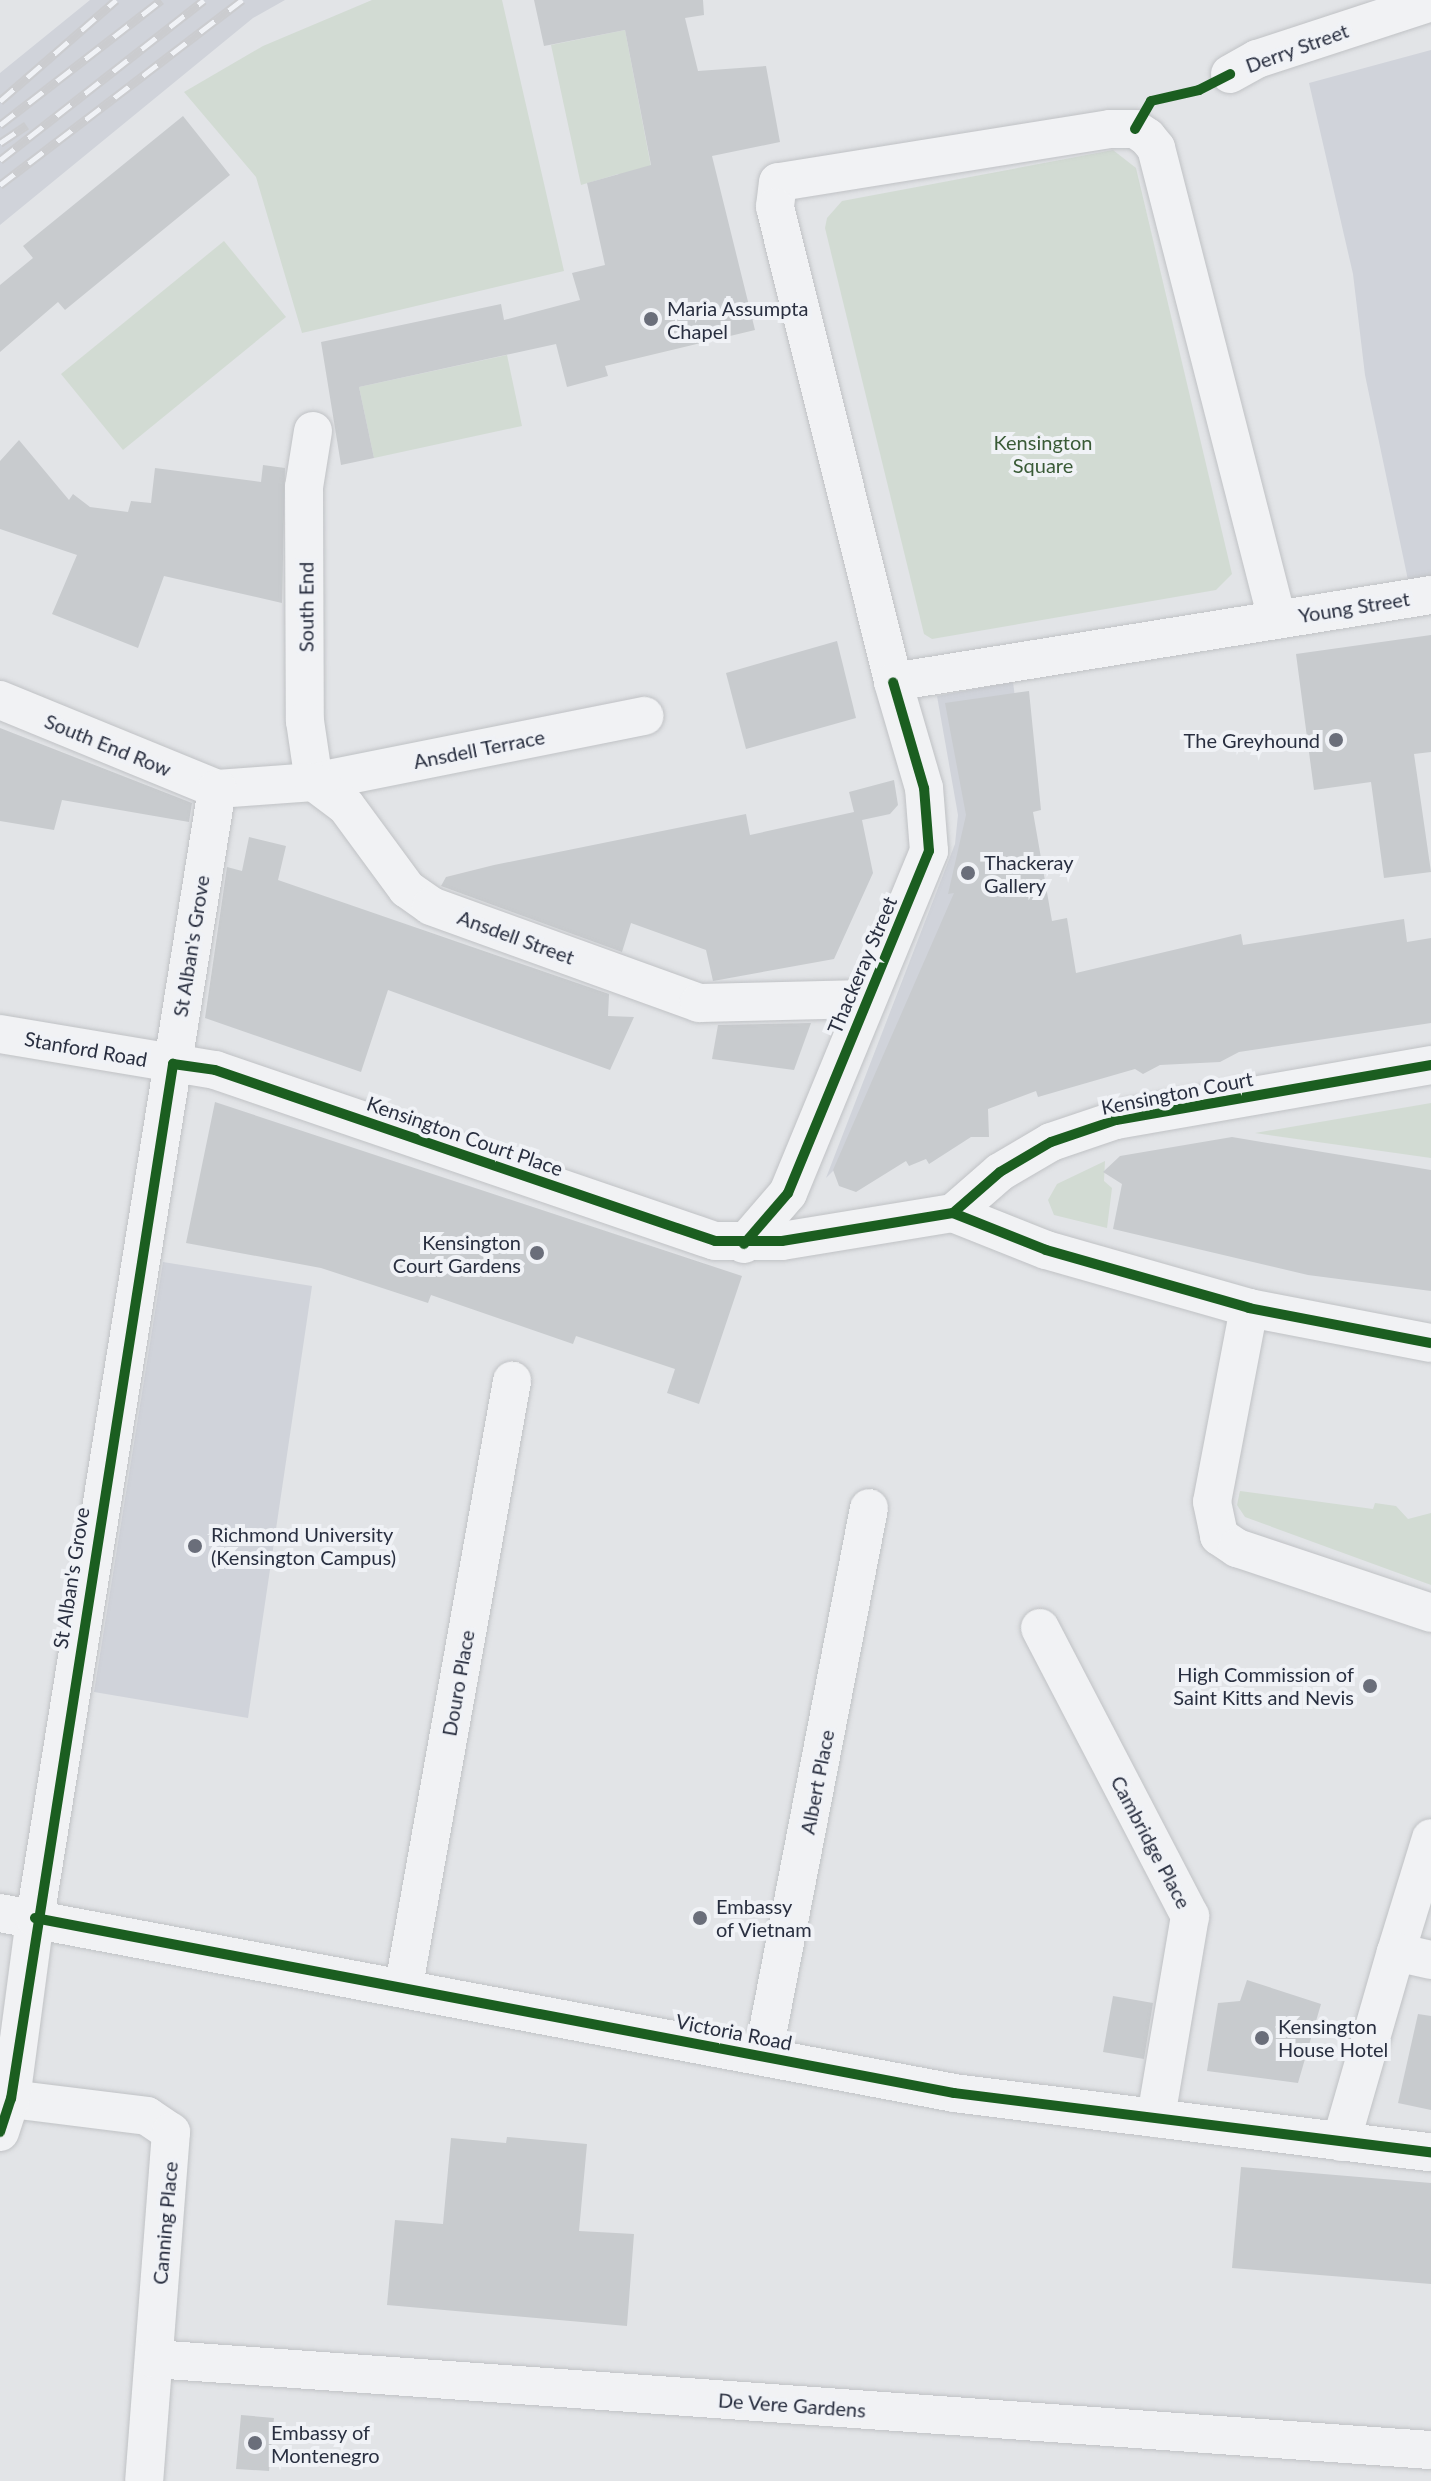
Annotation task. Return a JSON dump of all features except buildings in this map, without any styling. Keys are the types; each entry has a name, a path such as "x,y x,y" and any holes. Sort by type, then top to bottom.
{"street":[{"name":"Derry Street","path":"1230,74 1257,59 1431,2"},
{"path":"1110,129 1135,129 1147,137 1156,148 1277,619 893,682 773,192 788,177 1110,129"},
{"name":"South End","path":"313,431 304,487 305,721 314,782"},
{"name":"Young Street","path":"1277,619 1431,595"},
{"name":"Thackeray Street","path":"744,1244 788,1193 929,851 924,788 893,682"},
{"name":"South End Row","path":"0,700 217,789"},
{"name":"Ansdell Terrace","path":"314,782 644,716"},
{"path":"217,789 314,782"},
{"name":"Ansdell Street","path":"314,782 346,806 407,889 431,906 699,1003 866,999"},
{"name":"St Alban's Grove","path":"6,2115 17,1916 173,1064 217,789"},
{"name":"Stanford Road","path":"0,1034 173,1064"},
{"name":"Kensington Court Place","path":"173,1064 215,1070 715,1241 744,1244"},
{"name":"Kensington Court","path":"953,1213 1000,1172 1051,1142 1116,1120 1431,1065"},
{"path":"744,1244 953,1213 1046,1250 1249,1308 1431,1343"},
{"path":"1249,1308 1212,1502 1219,1536 1237,1548 1431,1613"},
{"name":"Douro Place","path":"404,1985 512,1381"},
{"name":"Albert Place","path":"763,2056 869,1508"},
{"name":"Cambridge Place","path":"1040,1628 1190,1916 1156,2118"},
{"path":"1341,2142 1414,1956 1431,1838"},
{"name":"Victoria Road","path":"17,1916 404,1985 954,2093 1431,2152"},
{"name":"Canning Place","path":"6,2115 147,2116 168,2125 172,2139 144,2481"},
{"name":"De Vere Gardens","path":"154,2359 1431,2450"}],"shaded area":[{"path":"90,0 285,0 253,18 0,225 0,73"},
{"path":"1431,50 1431,576 1408,580 1365,375 1353,274 1309,83"},
{"path":"1013,682 1028,798 943,1061 826,1178 955,844 958,815 937,696"},
{"name":"Richmond University (Kensington Campus)","path":"163,1262 312,1286 248,1718 94,1692"}],"green space":[{"path":"372,0 502,0 564,271 302,333 256,177 184,92 263,46"},
{"path":"625,30 655,188 618,174 581,185 551,45"},
{"name":"Kensington Square","path":"1113,150 1136,168 1232,574 1216,590 932,639 924,634 825,228 827,218 842,201"},
{"path":"224,241 286,317 123,450 61,374"},
{"path":"507,355 522,426 374,458 359,387"},
{"path":"1431,1103 1431,1158 1255,1133"},
{"path":"1105,1161 1104,1181 1112,1188 1107,1228 1054,1215 1048,1200 1057,1184"},
{"path":"1240,1491 1373,1509 1375,1503 1396,1506 1408,1519 1431,1513 1431,1585 1245,1517 1237,1505"}],"railway":[{"path":"0,101 116,0"},
{"path":"0,125 161,0"},
{"path":"0,160 204,0"},
{"path":"0,185 242,0"},
{"path":"0,143 27,125"}],"cycle path":[{"path":"1135,129 1151,101 1199,90 1230,74"},
{"path":"744,1244 788,1193 929,851 924,788 893,682"},
{"path":"0,2132 11,2099 173,1064 215,1070 715,1241 782,1241 953,1213 1046,1250 1249,1308 1431,1343"},
{"path":"953,1213 1000,1172 1051,1142 1116,1120 1431,1065"},
{"path":"35,1918 954,2093 1431,2152"}],"place":[{"name":"Maria Assumpta Chapel","path":"651,319"},
{"name":"The Greyhound","path":"1336,740"},
{"name":"Thackeray Gallery","path":"968,873"},
{"name":"Kensington Court Gardens","path":"537,1253"},
{"name":"Richmond University (Kensington Campus)","path":"195,1546"},
{"name":"High Commission of Saint Kitts and Nevis","path":"1370,1686"},
{"name":"Embassy of Vietnam","path":"700,1918"},
{"name":"Kensington House Hotel","path":"1262,2038"},
{"name":"Embassy of Montenegro","path":"255,2443"}]}
